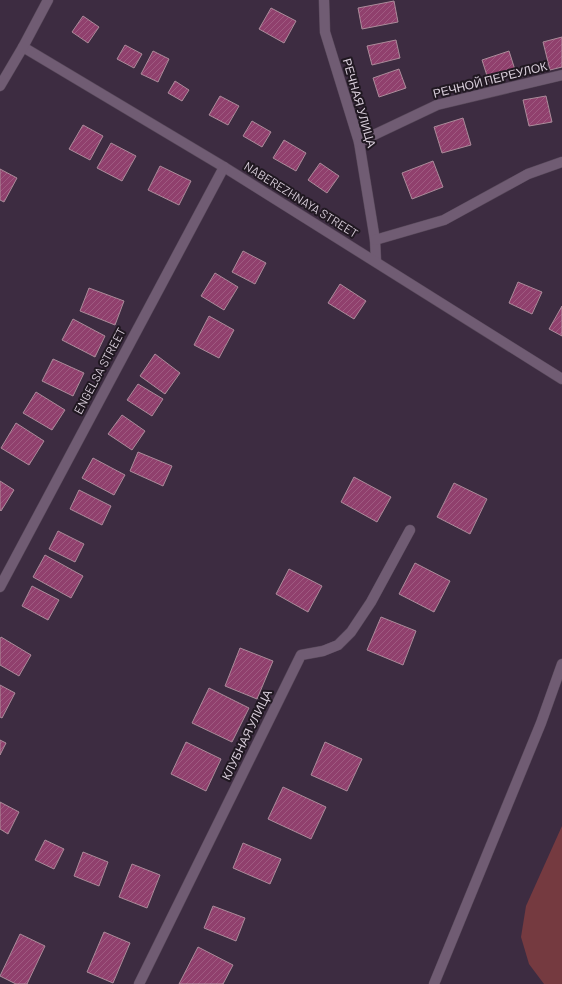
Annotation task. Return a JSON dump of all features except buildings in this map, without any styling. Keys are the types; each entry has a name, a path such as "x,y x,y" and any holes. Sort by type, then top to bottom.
{"street":[{"path":"0,86 48,0"},
{"name":"РЕЧНАЯ УЛИЦА","path":"324,0 325,32 359,142 375,240 376,261"},
{"name":"NABEREZHNAYA STREET","path":"23,47 224,167 562,379"},
{"name":"РЕЧНОЙ ПЕРЕУЛОК","path":"359,142 437,105 562,75"},
{"path":"375,240 444,220 528,174 562,162"},
{"name":"ENGELSA STREET","path":"0,586 224,167"},
{"name":"КЛУБНАЯ УЛИЦА","path":"139,984 301,655 323,651 338,645 351,632 371,602 410,530"},
{"path":"434,984 538,730 562,664"}],"shaded area":[{"path":"562,826 562,984 544,984 529,964 521,937 526,906"}]}
